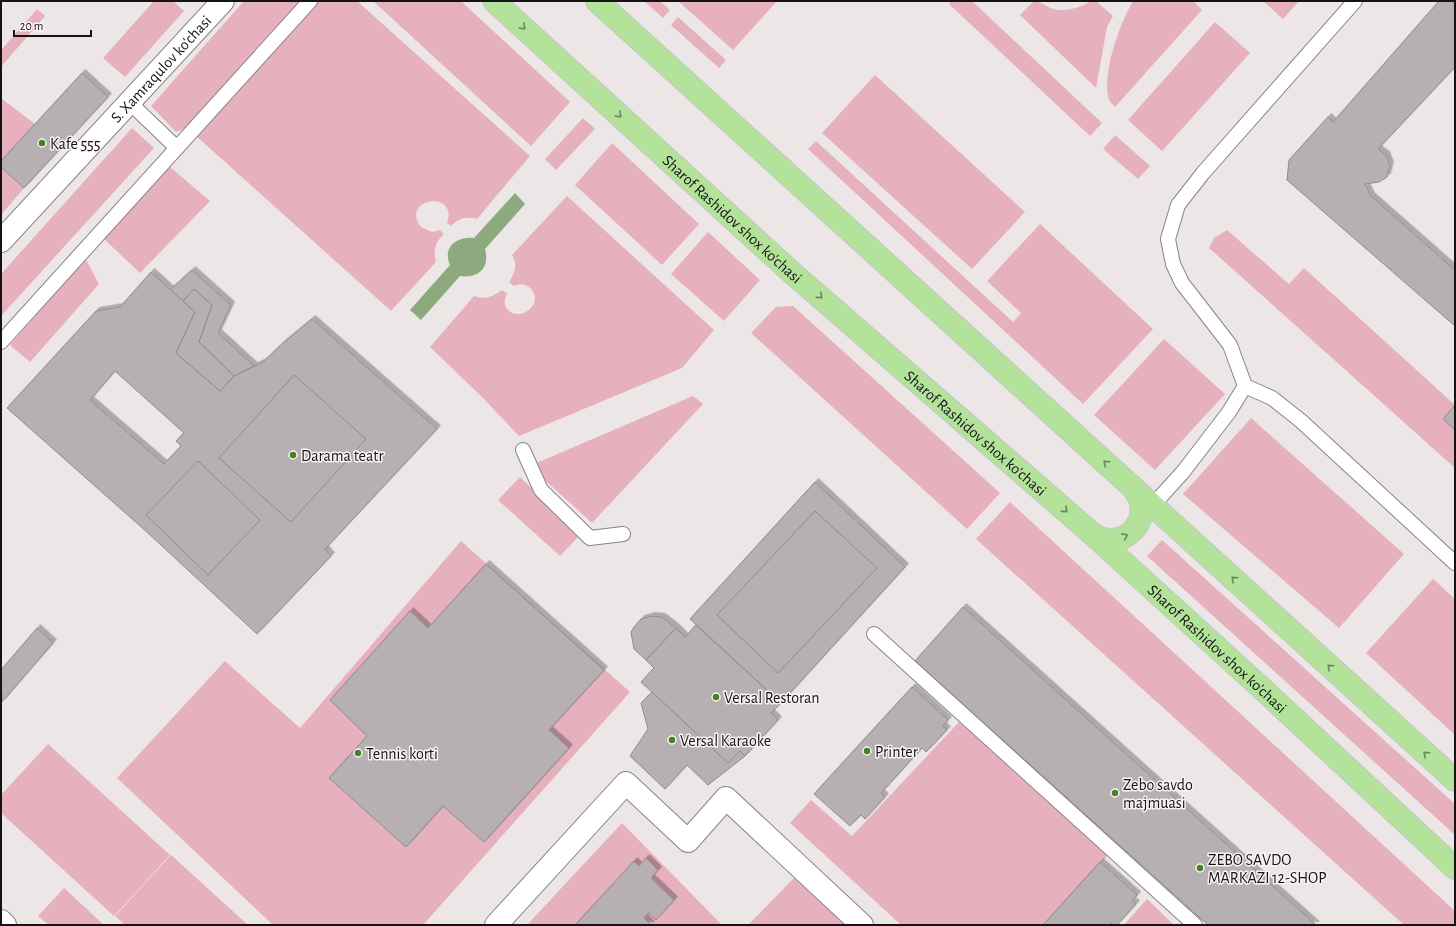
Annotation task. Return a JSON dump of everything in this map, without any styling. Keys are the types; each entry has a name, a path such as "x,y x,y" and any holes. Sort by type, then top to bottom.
{"main road":[{"name":"Sharof Rashidov shox ko'chasi","path":"494,1 790,270 1089,531 1270,696 1455,868"},
{"path":"597,1 1455,780"},
{"path":"1089,531 1105,540 1114,540 1130,534 1141,519 1142,510 1141,501 1137,492 1131,486"}],"street":[{"name":"S. Xamraqulov ko'chasi","path":"1,241 223,1"},
{"path":"496,925 626,783 688,841 726,798 862,925"},
{"path":"1,921 6,925"}],"lane":[{"path":"1,342 310,1"},
{"path":"1355,1 1186,194 1178,205 1168,239 1173,264 1182,283 1230,345 1245,386 1272,398 1301,421 1455,563"},
{"path":"129,102 176,148"},
{"path":"1152,505 1183,472 1225,418 1245,386"},
{"path":"524,450 542,490 590,538 622,534"},
{"path":"874,634 1195,925"}],"shaded area":[{"path":"154,1 173,1 184,11 125,77 103,58"},
{"path":"244,1 304,1 189,127 176,132 151,106"},
{"path":"319,1 357,1 530,156 477,219 462,218 451,226 447,223 448,212 445,205 430,201 417,209 416,217 421,227 432,232 440,230 444,234 436,247 436,262 391,311 195,135"},
{"path":"373,1 461,1 570,102 531,146"},
{"path":"644,1 660,1 670,10 663,18"},
{"path":"678,1 777,1 733,50"},
{"path":"951,1 972,1 1102,123 1090,136 949,4"},
{"path":"1034,1 1058,10 1067,10 1096,1 1113,16 1107,27 1096,88 1020,15"},
{"path":"1133,1 1193,1 1202,10 1115,107 1109,100 1107,89 1110,63 1118,35"},
{"path":"1263,1 1299,1 1283,19"},
{"path":"37,9 45,16 1,67 1,50"},
{"path":"678,17 726,60 719,68 671,25"},
{"path":"1215,22 1250,53 1162,151 1128,120"},
{"path":"875,75 1025,212 972,269 822,133"},
{"path":"2,99 35,124 1,161 1,101"},
{"path":"583,118 595,129 556,170 545,159"},
{"path":"132,128 154,148 1,316 1,274"},
{"path":"1115,135 1150,166 1138,179 1103,149"},
{"path":"816,141 1013,322 1021,313 987,281 1040,224 1153,329 1083,404 808,149"},
{"path":"612,143 699,224 662,265 575,185"},
{"path":"169,166 210,201 140,273 103,238"},
{"path":"1,167 24,188 1,215"},
{"path":"515,193 525,204 485,249 486,262 482,271 473,276 460,276 421,320 410,310 450,265 448,253 450,248 457,241 474,238"},
{"path":"567,196 714,330 682,368 519,436 482,397 430,347 474,296 481,298 488,297 502,290 507,294 505,305 510,312 520,314 530,309 535,300 529,287 525,285 514,286 509,282 515,269 515,262 512,255"},
{"path":"1227,230 1289,284 1304,268 1455,405 1443,419 1455,430 1455,468 1209,248 1214,238"},
{"path":"708,232 760,280 724,321 671,274"},
{"path":"85,258 99,284 30,362 10,345"},
{"path":"793,306 1000,493 967,529 751,333 776,307"},
{"path":"1164,339 1225,394 1155,470 1094,415"},
{"path":"693,396 703,404 592,523 535,471 533,467 539,462"},
{"path":"1251,418 1404,554 1339,628 1183,494"},
{"path":"520,477 580,535 560,556 498,500"},
{"path":"1010,502 1455,911 1455,925 1404,925 976,539"},
{"path":"1162,540 1455,804 1455,835 1147,556"},
{"name":"Tennis korti","path":"461,541 630,692 423,925 273,925 117,778 225,661 300,728"},
{"path":"1433,579 1455,599 1455,735 1366,653"},
{"path":"959,722 1108,855 1043,925 901,925 790,823 811,800 852,836"},
{"path":"48,744 170,855 114,916 1,813 1,795"},
{"path":"622,823 722,925 527,925"},
{"path":"171,855 248,925 125,925 115,916"},
{"path":"794,878 845,925 748,925"},
{"path":"64,888 104,925 49,925 38,916"},
{"path":"1147,899 1174,925 1124,925"}],"building":[{"path":"1439,1 1455,1 1455,67 1378,149 1386,155 1390,165 1387,177 1379,182 1365,184 1371,196 1455,270 1455,326 1287,180 1289,160 1328,117 1333,122"},
{"name":"Kafe 555","path":"82,73 108,97 24,188 1,167 1,161"},
{"path":"192,270 231,305 218,333 254,366 234,376 199,342 212,305 194,289 183,301 170,290"},
{"name":"Darama teatr","path":"151,272 195,312 176,353 220,391 234,376 263,362 312,319 437,429 325,549 331,556 257,634 148,533 7,408 96,311 120,307","holes":["115,371 184,433 176,441 181,446 164,464 90,400"]},
{"path":"194,289 212,305 199,342 234,376 220,391 176,353 195,312 183,301"},
{"path":"294,375 366,439 291,522 219,458"},
{"path":"1455,405 1455,430 1443,419"},
{"path":"198,461 260,520 208,575 146,515"},
{"path":"815,482 905,567 781,703 690,619"},
{"path":"815,511 877,568 778,673 717,615"},
{"path":"486,564 604,670 549,730 569,748 484,842 443,806 406,847 329,778 367,736 330,700 410,611 428,628"},
{"name":"Zebo savdo majmuasi","path":"963,607 1316,925 1208,925 915,661"},
{"path":"652,616 662,617 676,628 646,660 634,649 631,632 641,619"},
{"name":"Versal Restoran","path":"696,625 781,703 771,713 778,720 745,756 740,751 728,763 641,682 654,668 646,660 676,628 685,637"},
{"path":"37,628 53,643 2,702 1,670"},
{"path":"912,687 948,720 943,726 947,730 926,752 922,748 881,793 885,797 865,819 861,815 850,826 814,794"},
{"name":"Versal Karaoke","path":"652,692 728,763 740,751 745,756 708,785 687,765 665,789 630,756 648,729 641,703"},
{"path":"646,858 658,870 651,878 674,900 656,920 648,913 644,918 651,925 575,925 634,861 639,866"},
{"path":"1100,862 1137,895 1132,901 1136,904 1117,925 1113,925 1111,923 1109,925 1043,925"}],"place":[{"name":"Kafe 555","path":"42,143"},
{"name":"Darama teatr","path":"293,455"},
{"name":"Versal Restoran","path":"716,697"},
{"name":"Versal Karaoke","path":"672,740"},
{"name":"Printer","path":"867,751"},
{"name":"Tennis korti","path":"358,753"},
{"name":"Zebo savdo majmuasi","path":"1115,793"},
{"name":"ZEBO SAVDO MARKAZI 12-SHOP","path":"1200,868"}]}
